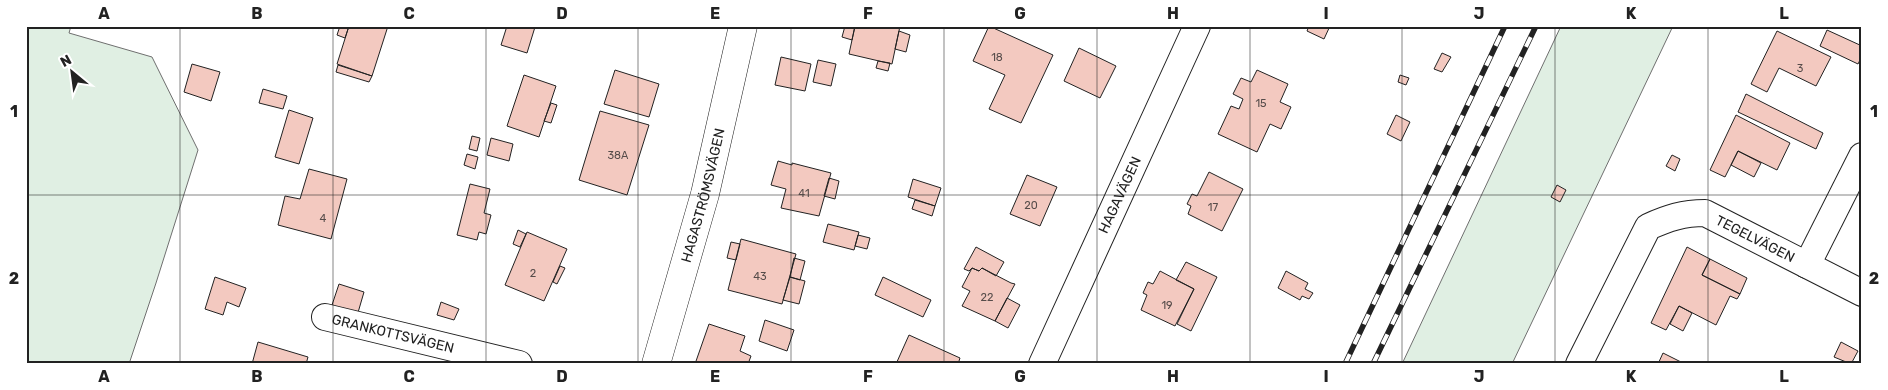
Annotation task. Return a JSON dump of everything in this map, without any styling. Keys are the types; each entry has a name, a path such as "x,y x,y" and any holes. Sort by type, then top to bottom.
{"street":[{"name":"HAGASTRÖMSVÄGEN","path":"656,364 704,194 743,26"},
{"name":"HAGAVÄGEN","path":"1042,364 1197,26"},
{"path":"1807,265 1862,156"},
{"name":"TEGELVÄGEN","path":"1579,364 1648,227 1670,217 1687,213 1705,213 1862,293"},
{"name":"GRANKOTTSVÄGEN","path":"325,317 519,364"}],"green space":[{"path":"26,26 71,26 69,33 152,57 198,150 129,364 26,364"},
{"path":"1561,26 1673,26 1512,364 1402,364"}],"building":[{"path":"340,26 349,26 345,38 337,35"},
{"path":"349,26 388,26 372,76 337,64"},
{"path":"507,26 535,27 527,53 501,45"},
{"path":"845,26 855,26 852,40 842,37"},
{"path":"855,26 900,26 892,64 849,54"},
{"path":"989,26 1053,55 1021,123 989,109 1005,75 973,61"},
{"path":"1309,26 1330,26 1324,39 1307,31"},
{"path":"1827,30 1862,46 1862,56 1858,64 1820,46"},
{"path":"899,31 910,35 906,52 895,49"},
{"path":"1777,31 1831,57 1816,86 1779,68 1767,92 1751,84"},
{"path":"1079,48 1116,66 1100,98 1064,81"},
{"path":"1442,53 1451,57 1442,72 1434,69"},
{"path":"781,57 811,64 805,91 775,85"},
{"path":"818,60 836,64 831,86 813,82"},
{"path":"878,61 890,63 888,71 876,68"},
{"path":"192,64 220,72 211,101 184,92"},
{"path":"338,65 372,76 369,82 336,72"},
{"path":"615,70 659,84 649,117 604,104"},
{"path":"1257,70 1288,84 1280,102 1291,107 1281,129 1270,124 1257,152 1218,134 1231,106 1239,109 1243,99 1233,94 1241,78 1251,82"},
{"path":"524,75 556,86 539,137 507,126"},
{"path":"1400,75 1409,78 1406,85 1398,82"},
{"path":"263,89 287,96 283,109 259,103"},
{"path":"1746,94 1823,133 1816,149 1738,112"},
{"path":"551,103 557,105 551,123 544,121"},
{"path":"289,110 313,118 299,164 275,157"},
{"path":"600,111 649,125 627,195 579,180"},
{"path":"1396,115 1410,122 1401,141 1387,134"},
{"path":"1736,115 1790,143 1777,170 1738,151 1725,177 1710,170"},
{"path":"472,136 480,138 477,151 469,149"},
{"path":"491,138 513,144 509,161 487,155"},
{"path":"1738,151 1761,163 1754,177 1731,165"},
{"path":"467,154 478,157 475,169 464,165"},
{"path":"1672,155 1680,159 1675,171 1666,166"},
{"path":"778,161 831,173 819,216 781,208 786,189 771,185"},
{"path":"309,169 347,179 331,239 278,225 285,196 300,199"},
{"path":"1209,172 1243,189 1222,231 1188,214 1191,206 1187,204 1192,194 1197,196"},
{"path":"1027,175 1057,187 1040,226 1010,214"},
{"path":"829,178 839,181 835,199 824,196"},
{"path":"913,179 941,188 935,206 908,197"},
{"path":"470,184 490,189 484,213 491,215 486,234 479,232 477,240 457,235"},
{"path":"1557,185 1566,190 1560,202 1551,197"},
{"path":"915,200 935,206 932,216 912,209"},
{"path":"828,224 859,232 854,250 823,242"},
{"path":"518,230 526,234 520,247 513,244"},
{"path":"527,232 567,249 544,301 505,285"},
{"path":"858,235 870,238 867,249 855,246"},
{"path":"741,239 796,254 782,304 728,290"},
{"path":"731,242 740,244 736,260 727,258"},
{"path":"976,247 1004,262 996,276 982,268 979,271 972,268 969,271 964,269"},
{"path":"1687,247 1710,259 1702,275 1740,294 1737,299 1730,296 1716,325 1679,306 1666,330 1651,323"},
{"path":"794,258 805,261 800,280 790,277"},
{"path":"1710,259 1747,278 1740,294 1702,275"},
{"path":"1186,262 1217,277 1191,331 1177,324 1194,289 1176,280"},
{"path":"560,266 565,268 557,284 553,282"},
{"path":"972,268 979,271 982,268 1015,284 995,321 962,306 970,291 962,287"},
{"path":"1160,271 1194,289 1175,326 1141,310 1147,295 1143,293 1148,282 1153,284"},
{"path":"1286,271 1308,283 1305,289 1313,293 1309,299 1302,296 1300,300 1278,288"},
{"path":"215,277 246,288 239,307 227,302 223,315 205,309"},
{"path":"790,277 805,281 799,304 783,300"},
{"path":"883,277 931,300 923,317 875,295"},
{"path":"339,284 364,292 357,316 331,308"},
{"path":"1007,298 1020,305 1008,328 995,321"},
{"path":"441,302 459,309 454,320 437,315"},
{"path":"1679,306 1692,313 1683,331 1670,324"},
{"path":"765,320 794,330 787,351 759,341"},
{"path":"709,324 745,336 740,351 751,356 748,364 695,364"},
{"path":"909,335 960,358 958,364 896,364"},
{"path":"258,342 308,357 306,364 252,364"},
{"path":"1841,342 1858,351 1851,364 1834,357"},
{"path":"1663,353 1685,364 1658,364"}],"railway":[{"path":"1345,364 1505,26"},
{"path":"1373,364 1536,26"}]}
